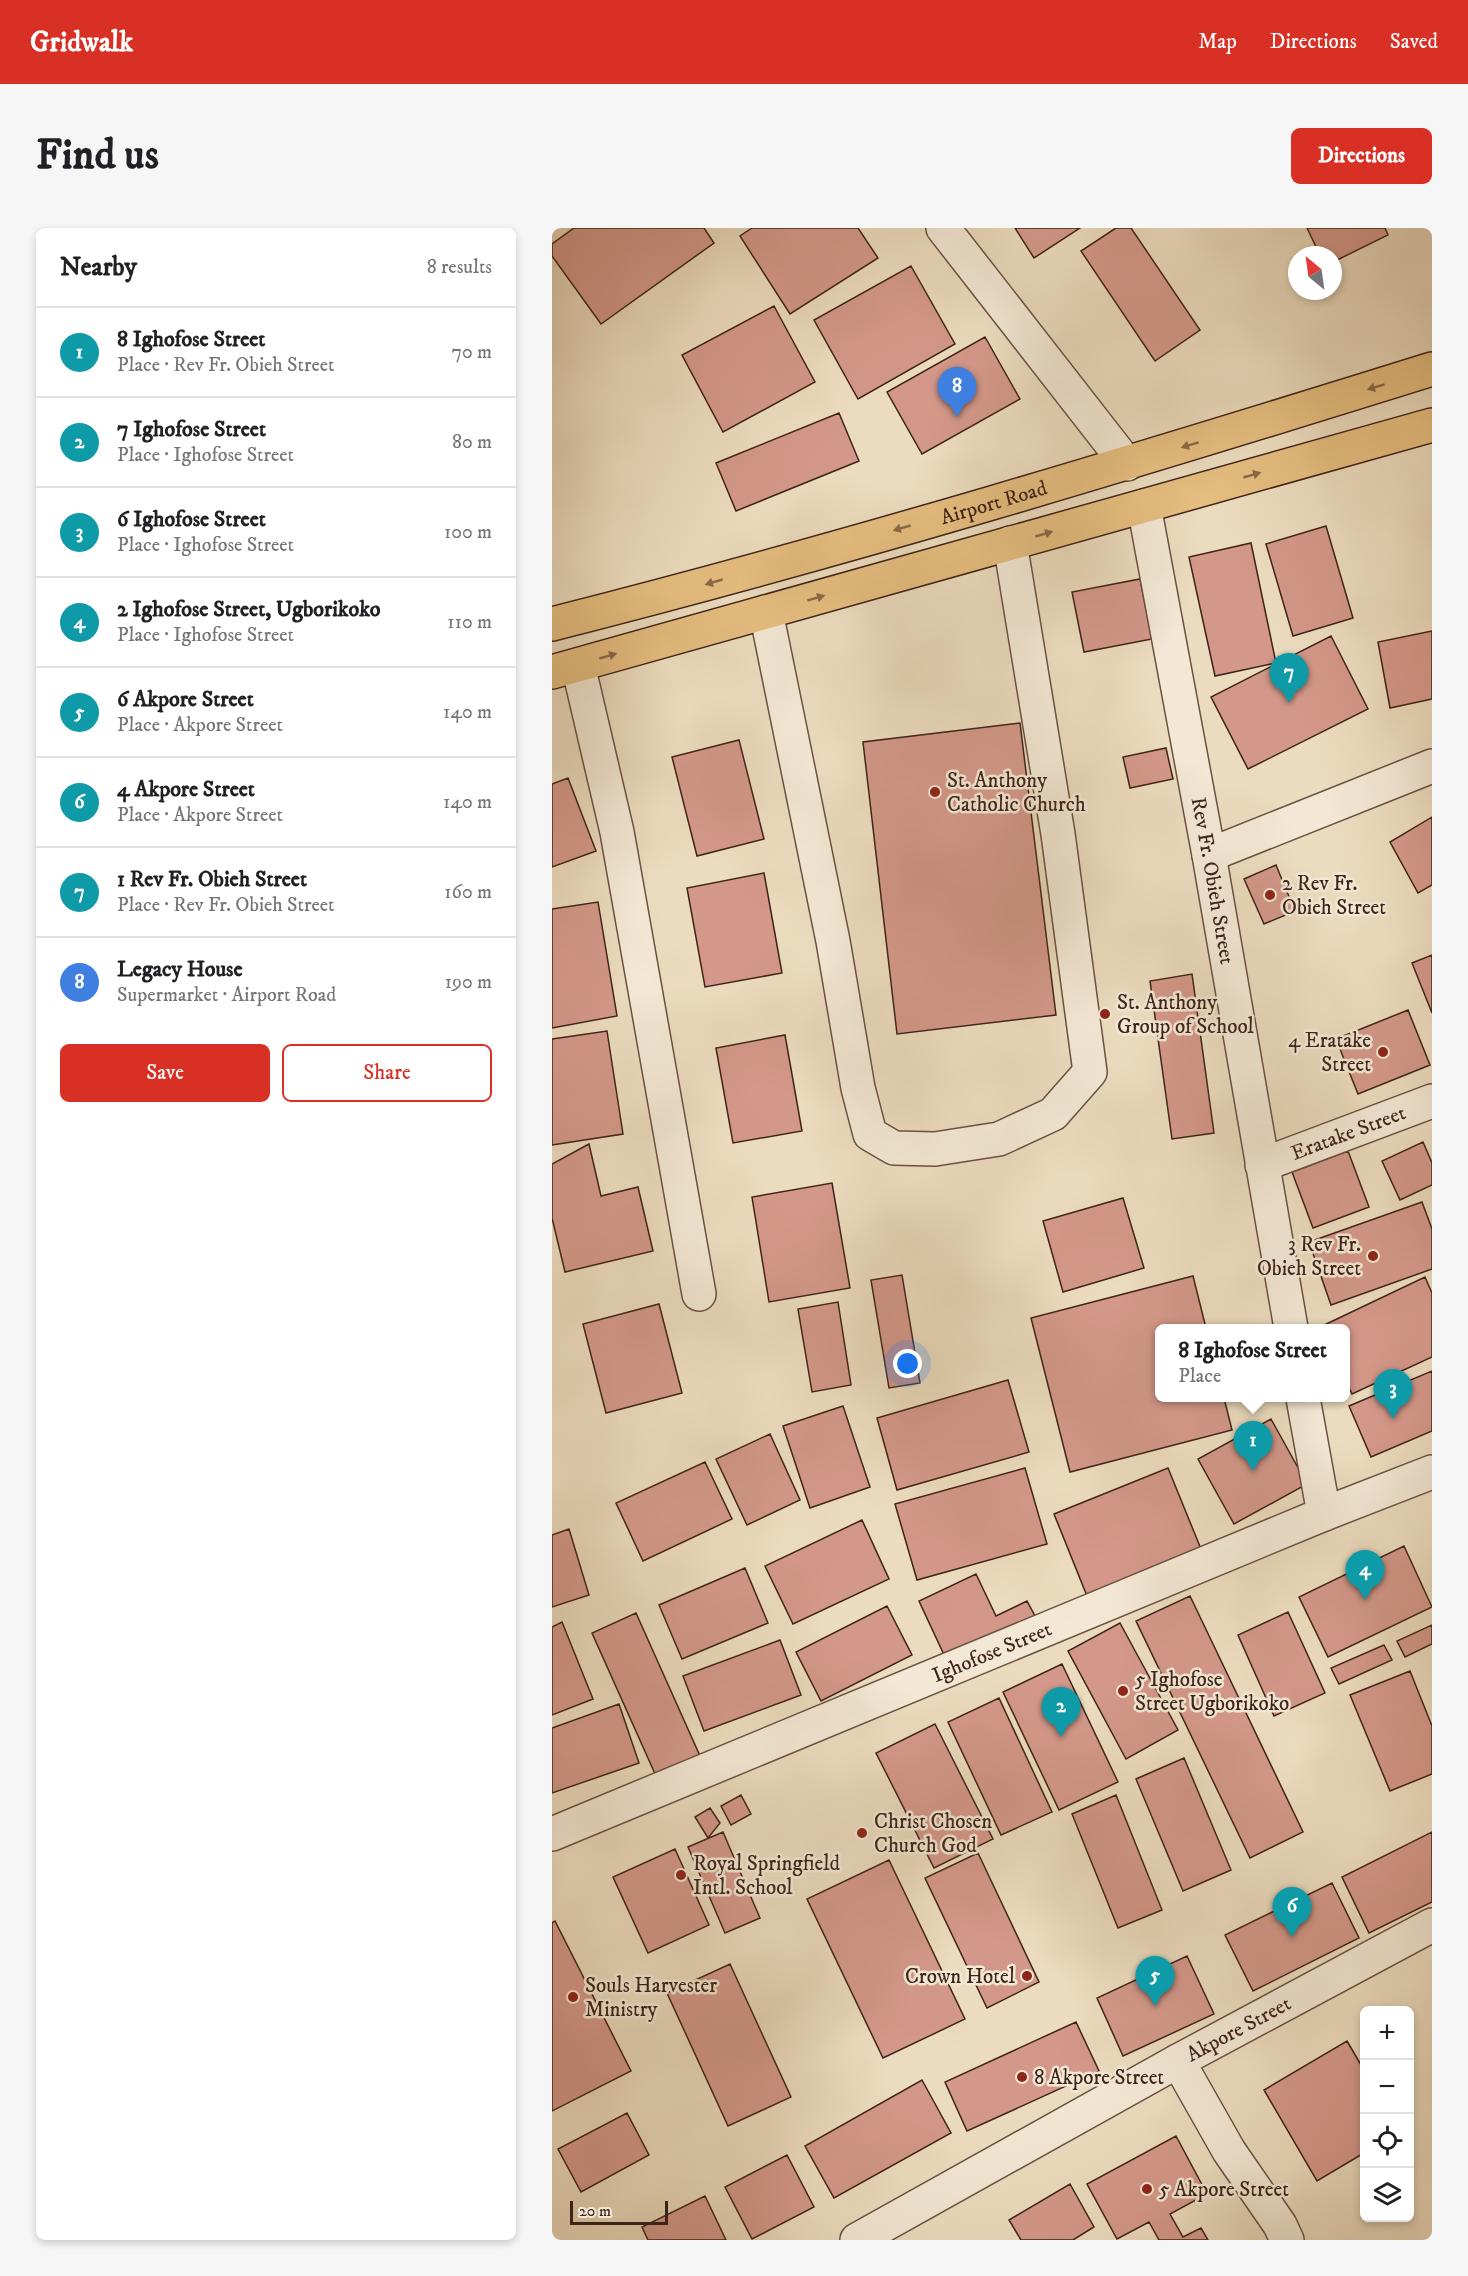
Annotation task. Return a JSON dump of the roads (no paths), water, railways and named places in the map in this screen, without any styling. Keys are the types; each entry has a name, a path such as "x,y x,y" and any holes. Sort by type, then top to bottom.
{"main road":[{"name":"Airport Road","path":"552,624 689,589 1127,464 1432,369"},
{"name":"Airport Road","path":"565,668 1432,425"}],"street":[{"path":"943,228 1127,464"},
{"name":"Rev Fr. Obieh Street","path":"1144,506 1209,855 1290,1324"},
{"path":"766,612 833,941 858,1088 870,1134 894,1148 935,1149 999,1139 1053,1114 1090,1072 1058,834 1010,543"},
{"path":"565,668 617,832 699,1294"},
{"path":"1209,855 1432,766"},
{"name":"Eratake Street","path":"1262,1165 1432,1101"},
{"path":"1304,1402 1324,1514"},
{"name":"Ighofose Street","path":"552,1834 1324,1514 1432,1472"},
{"name":"Akpore Street","path":"857,2240 1178,2061 1432,1925"},
{"path":"1178,2061 1229,2151 1280,2225 1287,2240"}],"place":[{"name":"Legacy House","path":"957,417"},
{"name":"1 Rev Fr. Obieh Street","path":"1289,703"},
{"name":"St. Anthony Catholic Church","path":"935,792"},
{"name":"2 Rev Fr. Obieh Street","path":"1270,895"},
{"name":"St. Anthony Group of School","path":"1105,1014"},
{"name":"4 Eratake Street","path":"1383,1052"},
{"name":"3 Rev Fr. Obieh Street","path":"1373,1256"},
{"name":"6 Ighofose Street","path":"1393,1419"},
{"name":"8 Ighofose Street","path":"1253,1471"},
{"name":"2 Ighofose Street, Ugborikoko","path":"1365,1600"},
{"name":"5 Ighofose Street Ugborikoko","path":"1123,1691"},
{"name":"7 Ighofose Street","path":"1061,1737"},
{"name":"Christ Chosen Church God","path":"862,1833"},
{"name":"Royal Springfield Intl. School","path":"681,1875"},
{"name":"4 Akpore Street","path":"1292,1937"},
{"name":"Crown Hotel","path":"1027,1976"},
{"name":"Souls Harvester Ministry","path":"573,1997"},
{"name":"6 Akpore Street","path":"1155,2006"},
{"name":"8 Akpore Street","path":"1022,2077"},
{"name":"5 Akpore Street","path":"1147,2189"}]}
